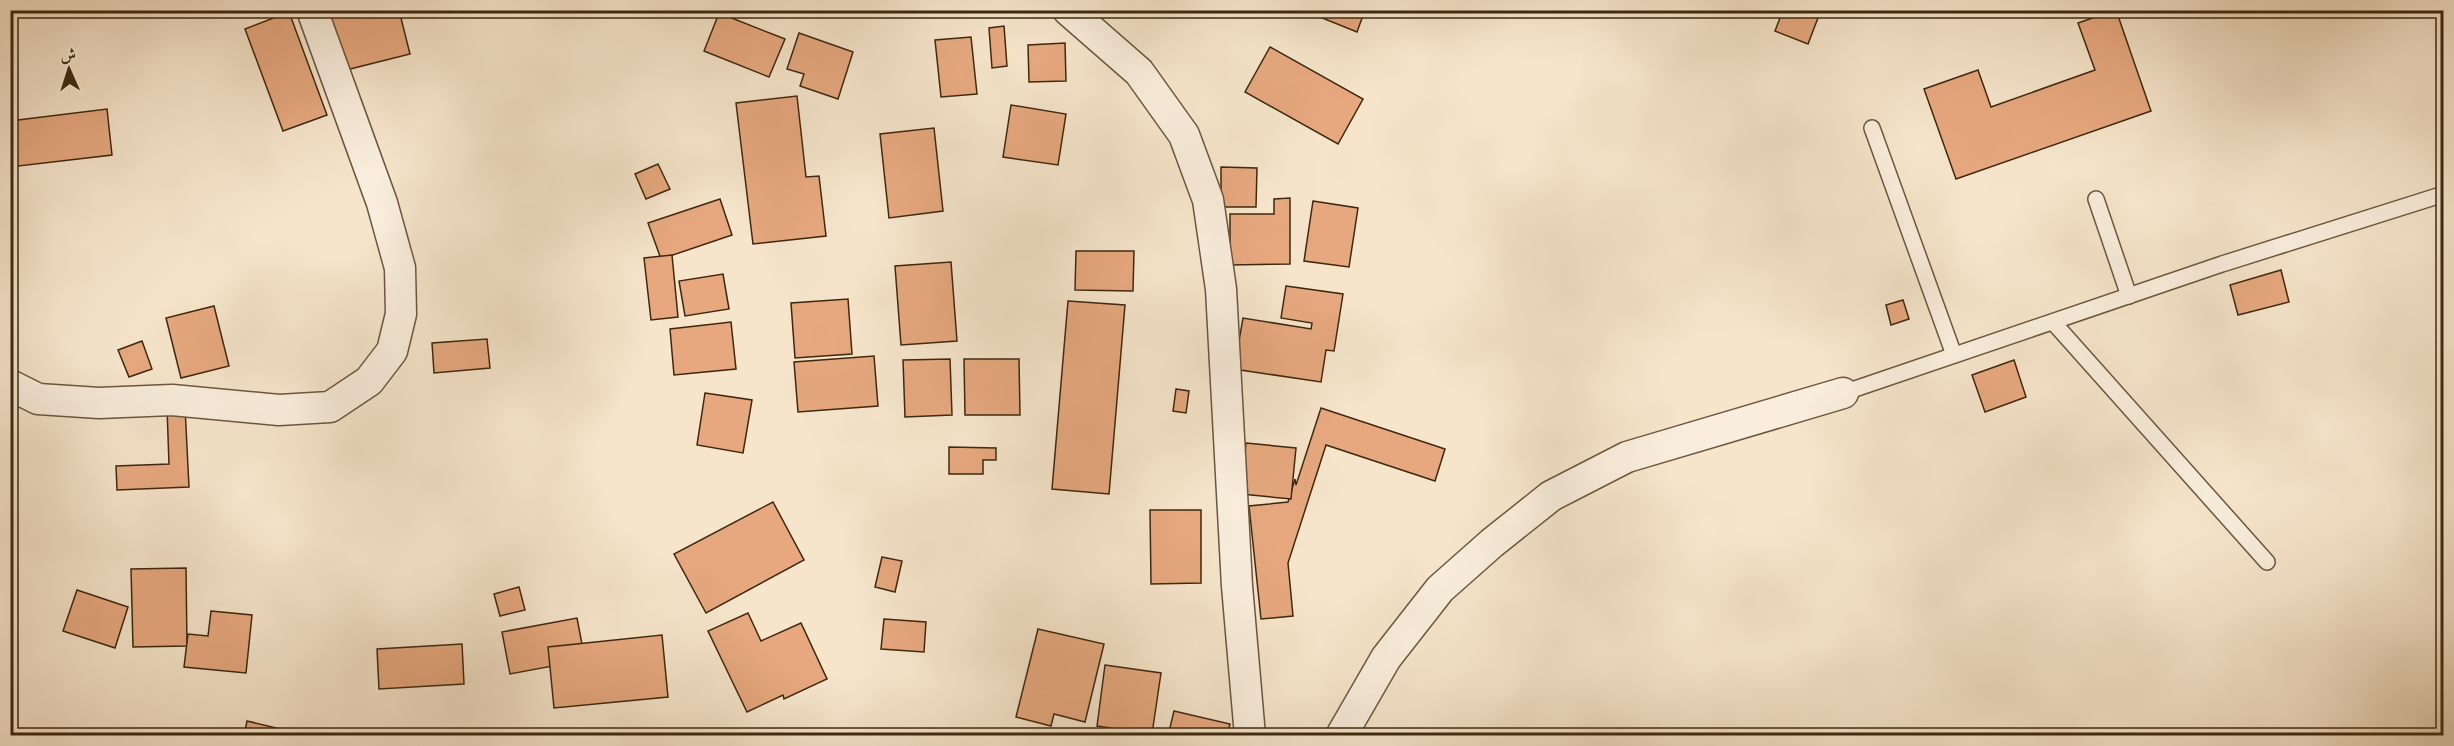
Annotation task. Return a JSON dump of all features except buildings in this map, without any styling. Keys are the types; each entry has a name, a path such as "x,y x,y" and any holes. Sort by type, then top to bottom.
{"street":[{"path":"10,385 38,399 99,404 172,400 279,410 330,407 369,381 392,351 401,314 400,268 382,203 312,10"},
{"path":"1068,10 1139,72 1184,135 1208,200 1221,288 1237,586 1250,735"},
{"path":"1341,735 1386,658 1440,589 1492,543 1551,496 1628,457 1844,393"}],"lane":[{"path":"1872,128 1954,355"},
{"path":"1844,393 2222,264 2444,195"},
{"path":"2096,199 2129,296"},
{"path":"2054,322 2267,562"}]}
